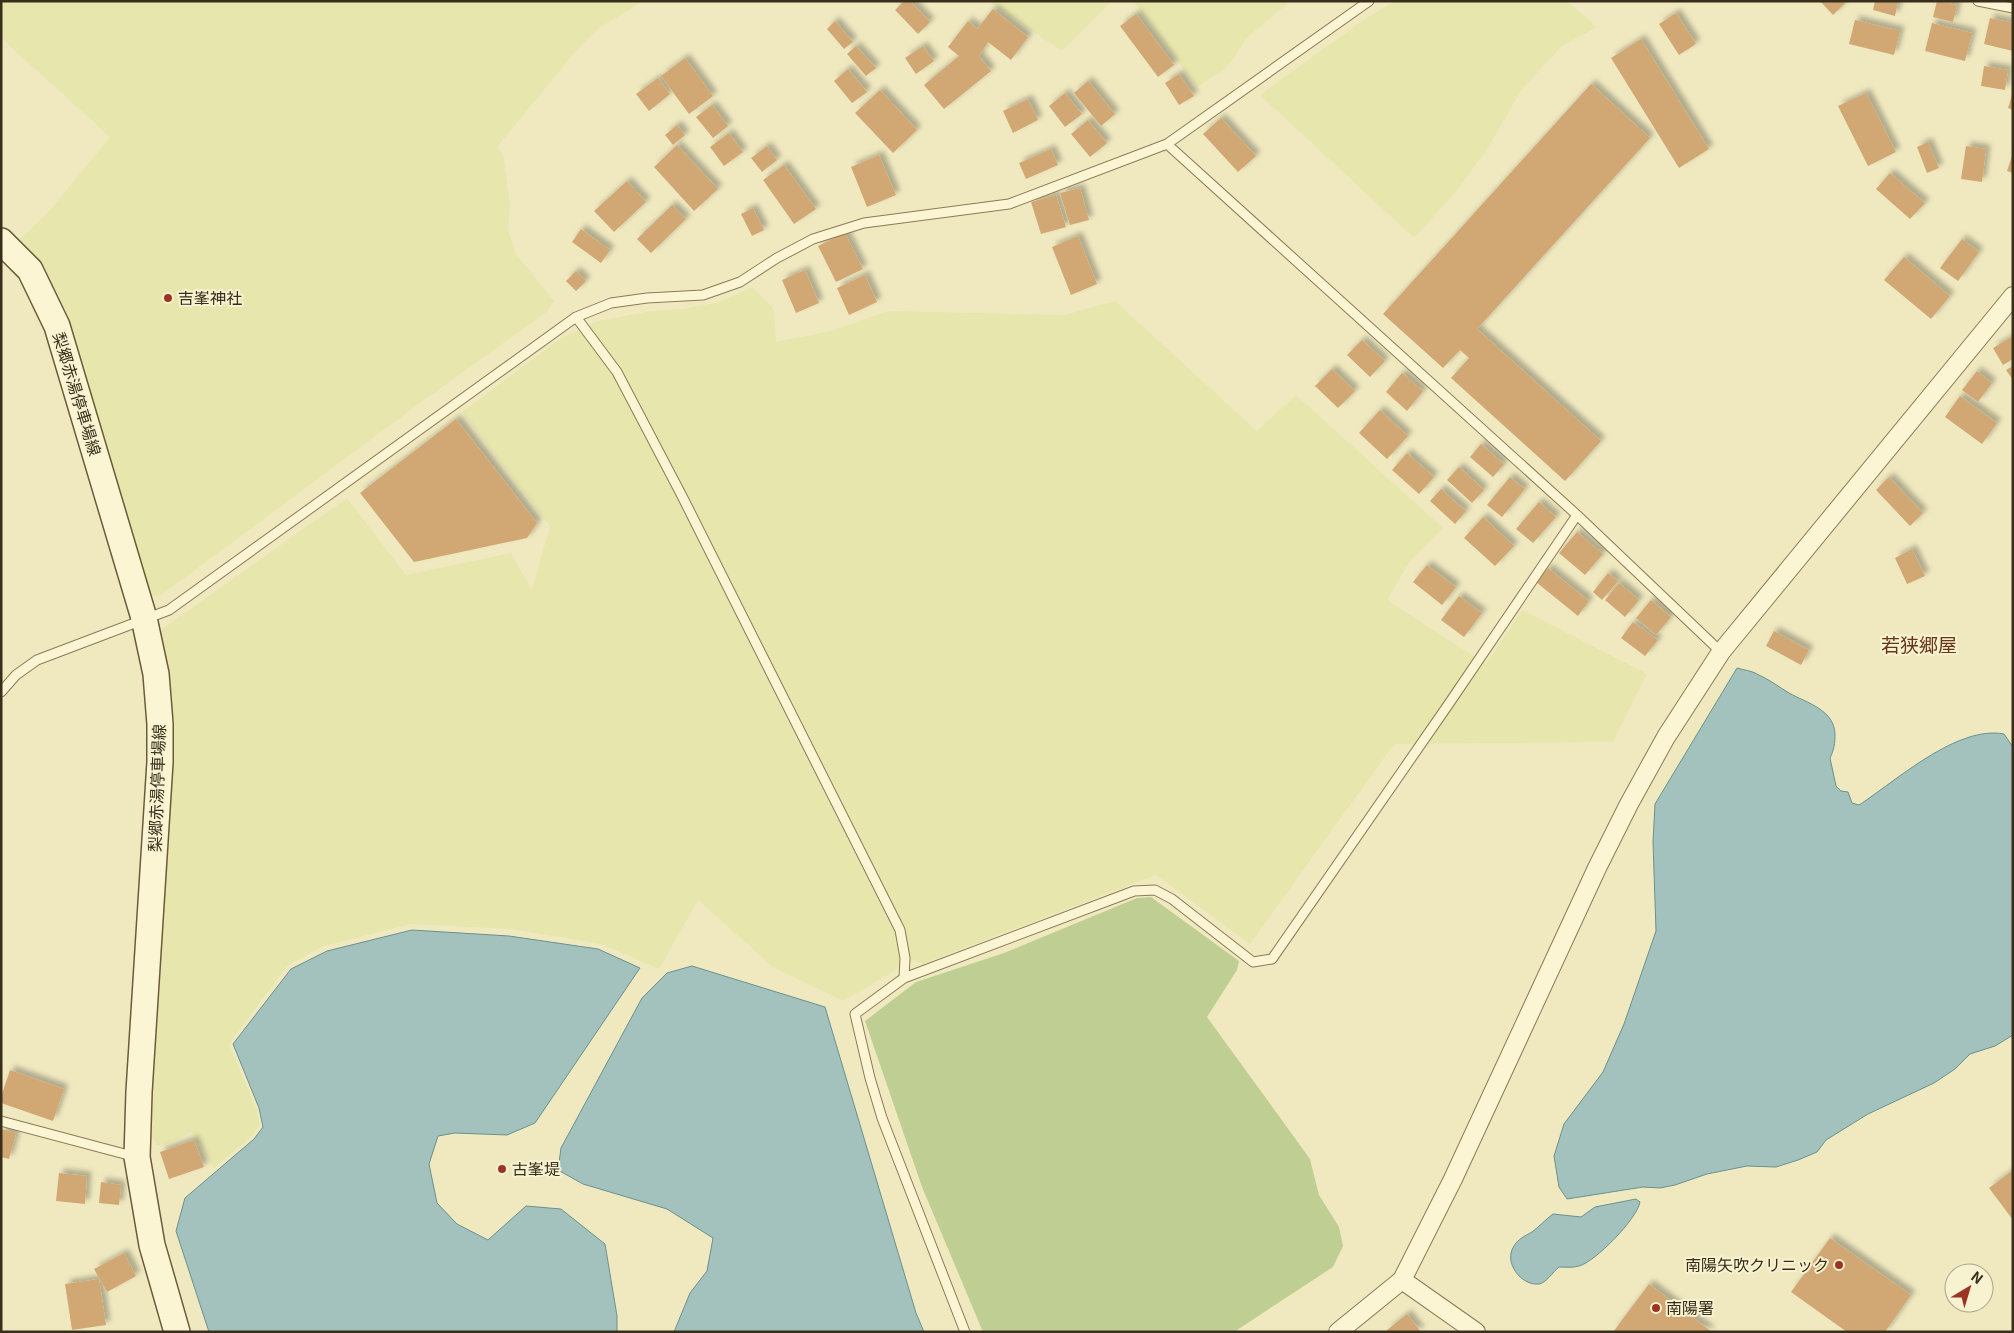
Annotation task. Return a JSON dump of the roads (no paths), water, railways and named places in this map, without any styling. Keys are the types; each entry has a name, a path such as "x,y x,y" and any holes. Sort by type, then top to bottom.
{"main road":[{"name":"梨郷赤湯停車場線","path":"1,241 30,270 57,326 144,618 156,674 160,724 160,762 139,1092 137,1157 152,1245 177,1332"}],"street":[{"path":"1338,1332 1402,1280 1453,1179 1597,868 1629,804 1666,737 1721,652 2013,296"},
{"path":"1402,1280 1476,1332"}],"lane":[{"path":"1,692 16,675 37,660 169,610 576,317 611,303 647,298 703,295 740,282 777,258 813,239 864,223 1009,204 1166,144 1369,1"},
{"path":"1978,1 2013,8"},
{"path":"1166,144 1577,515 1721,652"},
{"path":"576,317 617,372 682,496 900,930 905,958 904,978"},
{"path":"965,1332 882,1118 870,1078 855,1014 904,978 1134,890 1155,890 1172,899 1253,962 1272,959 1577,515"},
{"path":"1,1121 137,1157"}],"water":[{"path":"1737,668 1757,674 1771,681 1825,713 1834,726 1834,744 1830,758 1836,786 1841,791 1848,792 1852,803 1859,805 1947,746 1986,733 2004,734 2013,747 2013,1035 1995,1046 1970,1054 1955,1069 1934,1083 1868,1114 1826,1140 1817,1152 1798,1160 1776,1167 1747,1166 1707,1174 1660,1188 1643,1187 1567,1199 1559,1187 1554,1156 1564,1124 1603,1072 1624,1024 1656,931 1653,842 1655,804"},
{"path":"412,930 509,936 598,949 640,968 535,1123 507,1135 455,1133 438,1136 429,1164 437,1203 457,1224 488,1240 526,1206 561,1209 605,1244 617,1316 617,1332 209,1332 176,1231 185,1198 254,1139 263,1127 259,1108 233,1044 291,969 327,951"},
{"path":"692,966 825,1007 916,1313 924,1332 674,1332 690,1293 707,1271 713,1238 667,1209 583,1184 558,1170 561,1148 642,998 667,973"},
{"path":"1636,1199 1640,1202 1624,1229 1595,1257 1586,1263 1577,1267 1559,1267 1547,1280 1539,1284 1532,1284 1520,1277 1512,1266 1511,1252 1514,1246 1553,1214 1581,1217 1595,1207"}],"place":[{"name":"吉峯神社","path":"168,298"},
{"name":"古峯堤","path":"502,1169"},
{"name":"南陽矢吹クリニック","path":"1839,1265"},
{"name":"南陽署","path":"1656,1308"}],"district":[{"name":"若狭郷屋","path":"1919,645"}]}
